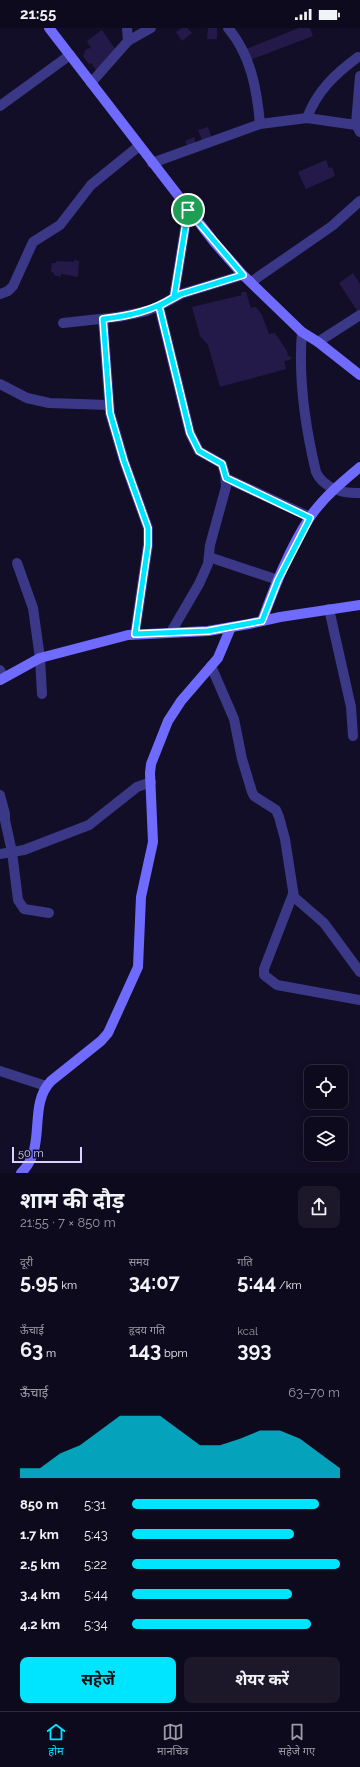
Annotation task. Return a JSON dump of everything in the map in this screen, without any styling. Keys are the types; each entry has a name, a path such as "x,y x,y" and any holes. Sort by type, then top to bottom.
{"street":[{"path":"49,28 188,210 247,279 302,332 318,342 360,375"},
{"path":"127,28 128,41"},
{"path":"91,83 128,41 151,28"},
{"path":"228,28 242,49 256,85 260,124"},
{"path":"0,106 70,55"},
{"path":"307,118 315,100 325,86 337,73 359,58"},
{"path":"152,163 260,124 307,118 358,128 360,76"},
{"path":"0,294 8,291 13,286 33,242 60,225 90,185 139,146"},
{"path":"63,323 103,319 140,312 159,306 174,297 247,279 332,226 360,201"},
{"path":"174,297 188,210"},
{"path":"159,306 190,433 199,451 222,464 226,478 225,491 210,545 206,569 171,632"},
{"path":"318,342 360,316"},
{"path":"103,319 108,405 124,461 148,528 148,545 135,634"},
{"path":"302,332 300,358 302,398 315,470 318,478 335,489 347,493 360,493"},
{"path":"0,384 27,398 50,403 108,405"},
{"path":"262,621 278,580 310,518 335,489 360,467"},
{"path":"226,478 310,518"},
{"path":"209,557 278,580"},
{"path":"17,563 33,608 40,658 42,694"},
{"path":"1,676 40,658 135,634 208,631 329,609 360,605"},
{"path":"329,609 351,707 353,736"},
{"path":"21,1173 30,1162 36,1148 40,1104 46,1086 101,1041 108,1033 138,971 141,897 153,842 151,764 168,721 181,701 220,655 231,627"},
{"path":"211,666 234,719 242,759 252,792 254,796 276,810 279,816 285,839 293,894 296,899 324,923 360,972"},
{"path":"0,854 24,850 89,825 137,787 151,782"},
{"path":"0,795 6,814 5,820 12,852 18,900 24,909 50,913"},
{"path":"293,894 264,969 264,976 277,985 360,1000"},
{"path":"0,1071 46,1086"}],"building":[{"path":"182,28 187,28 192,33 182,41 176,32"},
{"path":"208,28 217,28 217,39 207,39"},
{"path":"299,28 310,28 313,36 250,60 246,49"},
{"path":"102,30 115,49 104,63 102,63 104,64 96,70 83,56 86,49 91,48 87,41"},
{"path":"208,127 212,140 200,141 202,140 198,130"},
{"path":"194,137 196,145 188,149 185,141"},
{"path":"326,160 329,168 332,167 335,176 306,189 298,172"},
{"path":"74,260 79,261 78,277 61,274 61,277 54,275 54,273 51,272 52,263 56,263 56,261 74,262"},
{"path":"353,273 360,284 360,311 358,312 339,283"},
{"path":"241,292 246,292 251,308 256,307 262,315 269,334 275,333 287,351 288,356 292,357 290,360 284,361 286,369 220,387 208,345 200,336 192,307 242,295"}],"route":[{"path":"188,210 174,297 165,304 159,306 146,311 103,319 108,405 124,461 148,528 148,545 135,634 208,631 262,621 278,580 310,518 299,511 253,489 226,478 223,465 199,451 190,433 159,306 165,304 181,294 243,275 188,210"}]}
